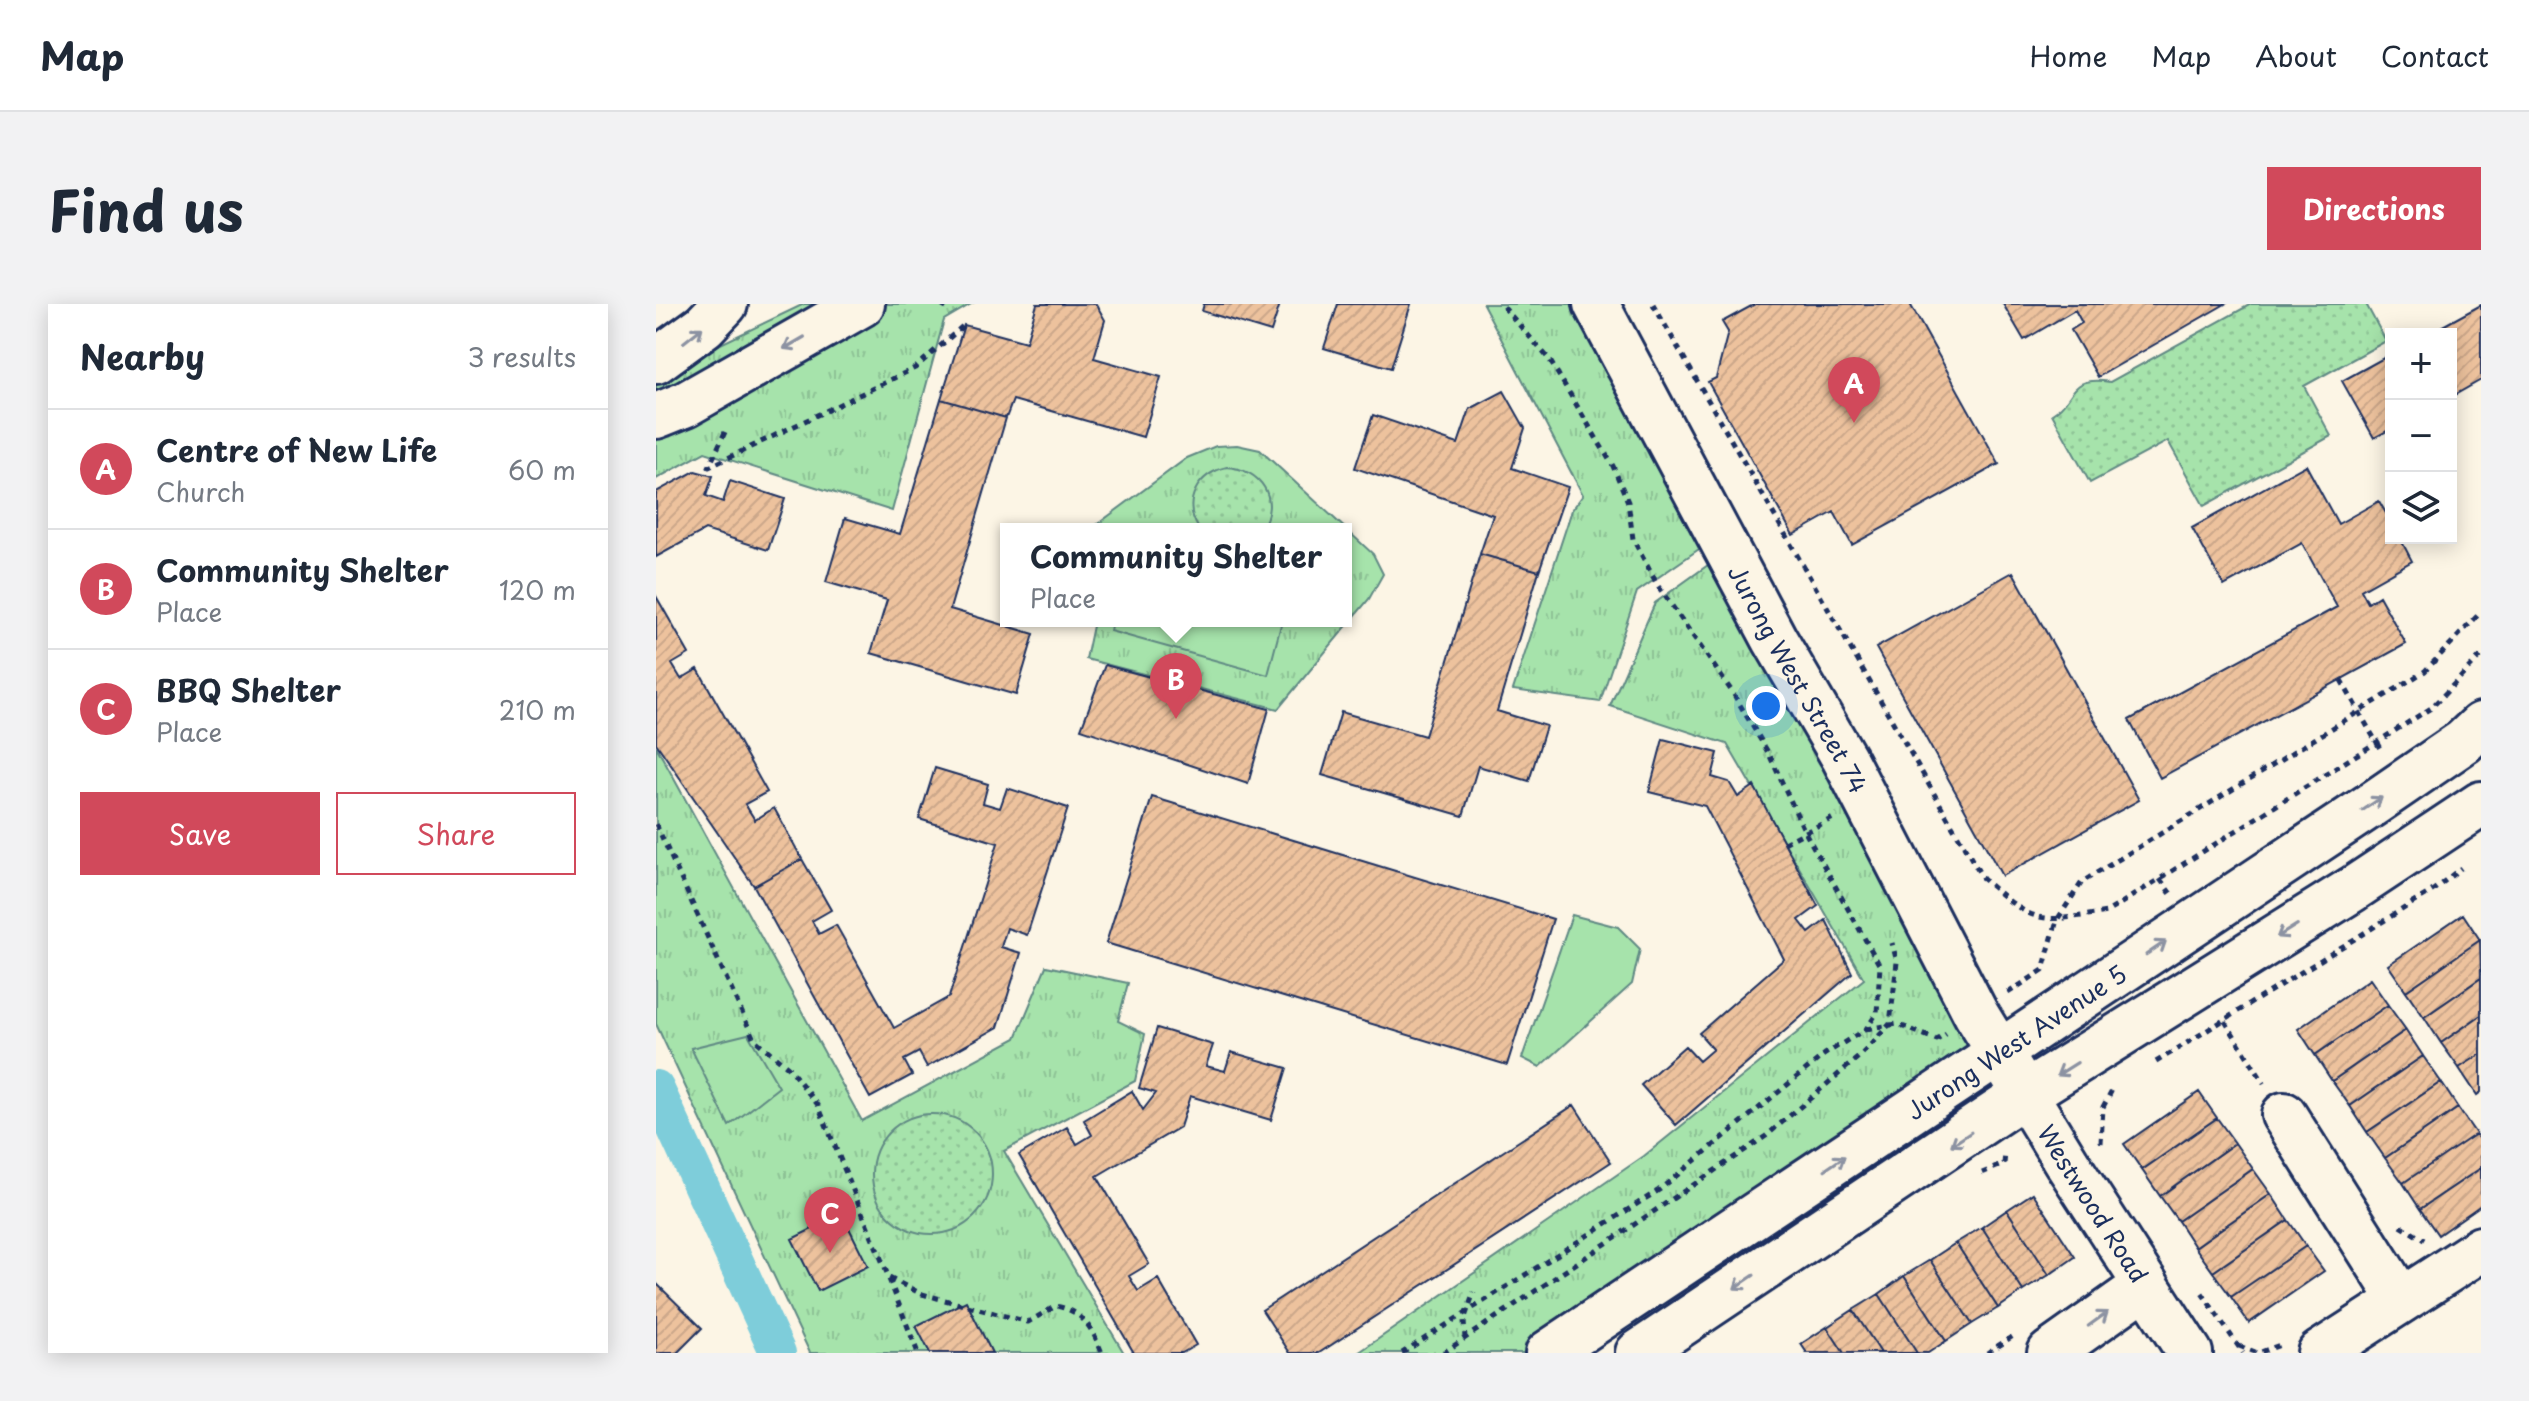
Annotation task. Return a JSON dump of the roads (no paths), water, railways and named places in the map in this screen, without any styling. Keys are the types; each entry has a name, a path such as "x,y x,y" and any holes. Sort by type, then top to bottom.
{"street":[{"path":"656,361 704,326 725,304"},
{"path":"656,416 686,404 862,304"},
{"name":"Jurong West Street 74","path":"1596,304 1775,640 1844,758 1998,1054"},
{"name":"Jurong West Avenue 5","path":"1548,1353 2463,742 2481,725"},
{"name":"Jurong West Avenue 5","path":"1638,1353 2025,1094 2340,897 2481,804"},
{"name":"Westwood Road","path":"1998,1054 2190,1353"},
{"path":"2284,1115 2401,1300"},
{"path":"2305,1346 2401,1300 2481,1249"},
{"path":"2050,1353 2146,1285"}],"waterway":[{"path":"656,1088 778,1353"}],"place":[{"name":"Centre of New Life","path":"1854,423"},
{"name":"Community Shelter","path":"1176,719"},
{"name":"BBQ Shelter","path":"830,1253"}]}
